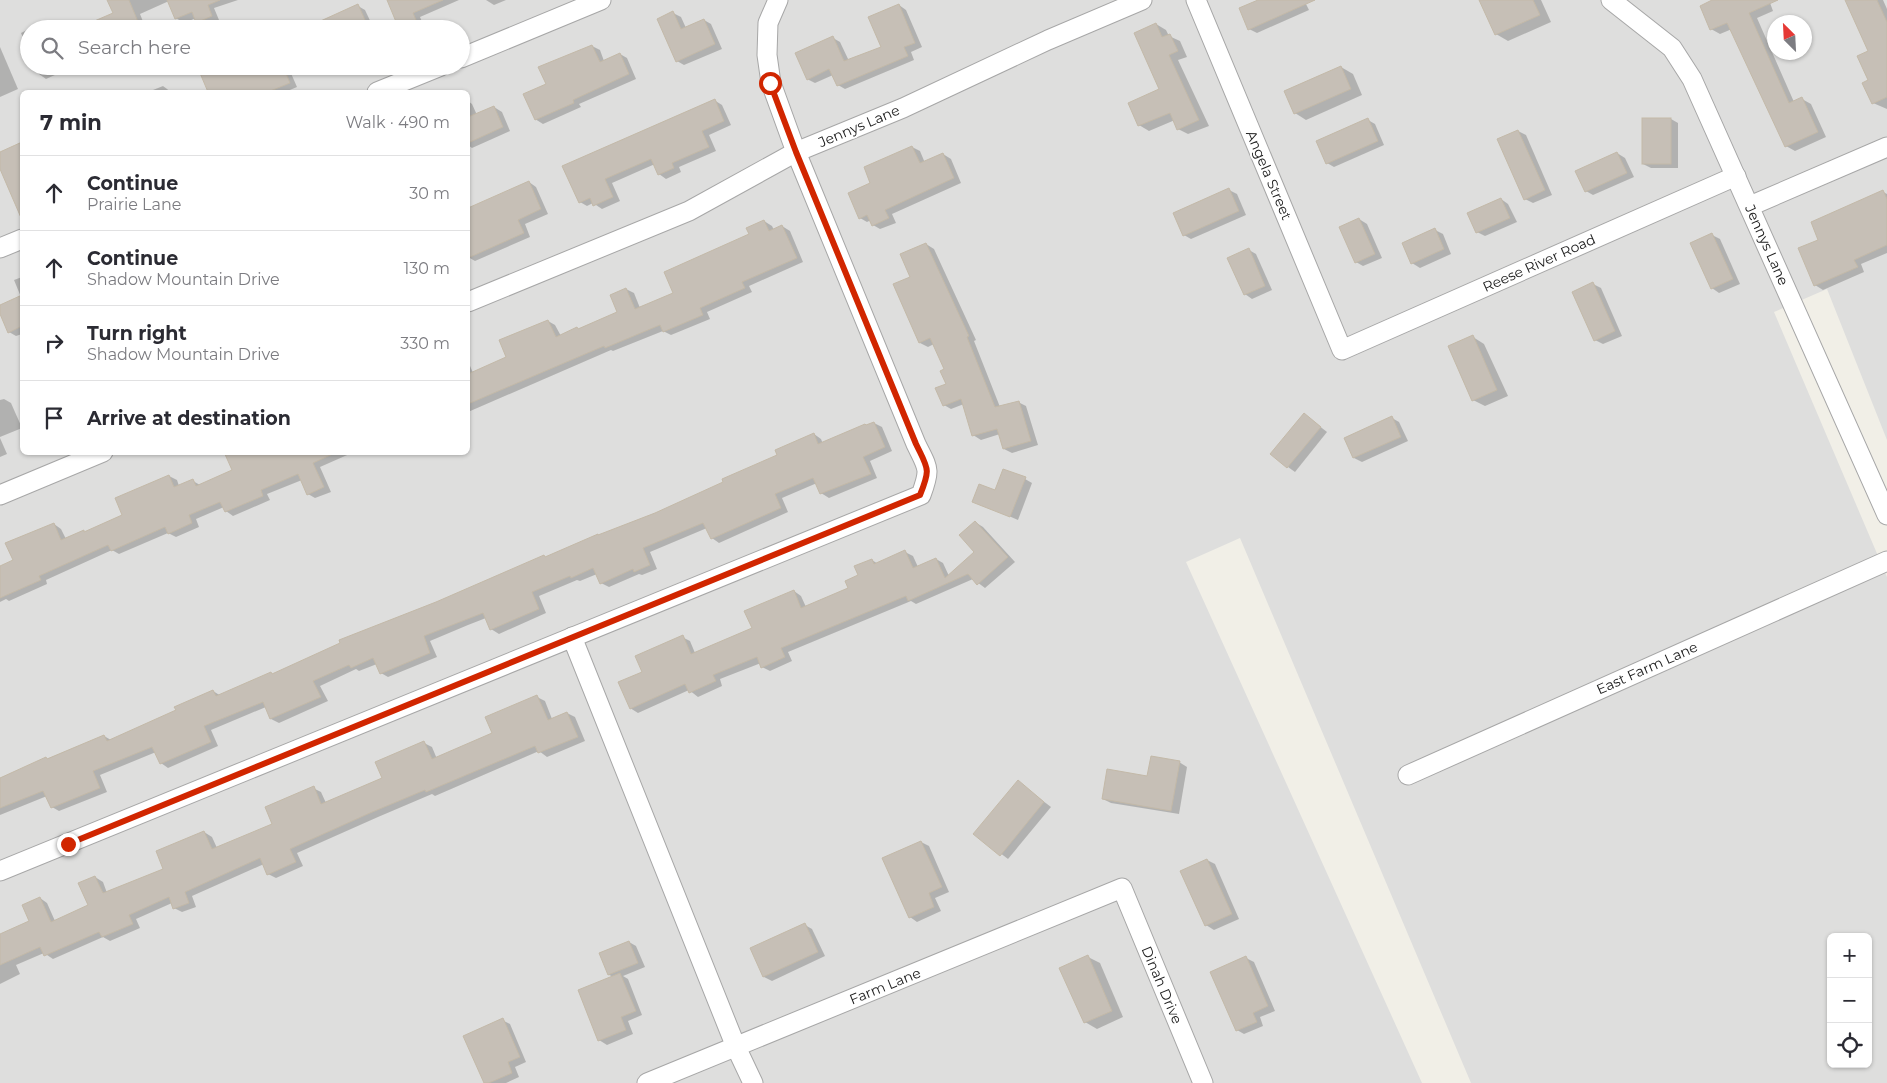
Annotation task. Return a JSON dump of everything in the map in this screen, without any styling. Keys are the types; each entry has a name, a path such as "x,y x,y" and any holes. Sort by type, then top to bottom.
{"street":[{"path":"470,54 601,0"},
{"path":"0,871 920,495 928,476 927,466 916,444 796,152 770,83 766,55 768,23 778,0"},
{"name":"Jennys Lane","path":"470,301 689,212 796,152 903,108 1048,40 1142,0"},
{"name":"Angela Street","path":"1196,0 1342,350"},
{"name":"Jennys Lane","path":"1611,0 1672,48 1692,79 1887,516"},
{"path":"382,90 418,75"},
{"path":"1750,206 1887,147"},
{"name":"Reese River Road","path":"1342,350 1736,176"},
{"path":"0,248 20,240"},
{"path":"0,495 96,455"},
{"name":"East Farm Lane","path":"1408,775 1887,561"},
{"path":"572,637 736,1047 753,1083"},
{"name":"Farm Lane","path":"647,1083 1122,888"},
{"name":"Dinah Drive","path":"1122,888 1203,1083"}],"shaded area":[{"path":"0,0 1887,0 1887,440 1827,289 1774,312 1887,577 1887,1083 1471,1083 1240,538 1186,562 1422,1083 0,1083"}],"building":[{"path":"107,0 129,0 137,20 97,20 113,13"},
{"path":"167,0 220,0 208,5 212,16 203,20 195,20 192,12 175,19"},
{"path":"387,0 443,0 413,13 416,20 395,20"},
{"path":"1258,0 1315,0 1248,30 1239,8"},
{"path":"1479,0 1533,0 1540,15 1495,35"},
{"path":"1712,0 1778,0 1749,13 1767,54 1767,60 1770,60 1789,103 1802,97 1818,132 1785,147 1727,23 1710,30 1700,6"},
{"path":"1845,0 1877,0 1887,22 1887,97 1872,104 1862,83 1868,80 1857,56 1868,51"},
{"path":"358,4 365,20 323,20"},
{"path":"899,4 915,43 904,47 908,56 837,86 829,69 807,80 795,53 833,36 844,61 881,47 868,17"},
{"path":"673,11 681,29 704,19 715,44 676,62 657,19"},
{"path":"1156,23 1162,37 1170,34 1178,51 1169,55 1199,120 1177,130 1170,113 1138,126 1128,103 1159,89 1134,33"},
{"path":"592,45 600,62 620,53 629,74 573,100 574,103 535,120 523,94 546,84 538,67"},
{"path":"1341,66 1351,89 1294,114 1284,91"},
{"path":"201,75 287,75 290,83 273,90 207,90"},
{"path":"715,99 724,121 702,131 709,147 672,163 674,168 658,175 651,159 605,179 613,197 593,206 590,198 579,203 562,166"},
{"path":"494,106 503,127 470,142 470,116"},
{"path":"1368,118 1378,141 1326,164 1316,141"},
{"path":"1642,118 1671,118 1671,164 1642,164"},
{"path":"1518,130 1545,190 1524,200 1497,139"},
{"path":"20,143 20,215 0,169 0,152"},
{"path":"912,146 920,163 943,153 954,178 885,210 889,218 872,226 867,215 859,219 848,193 870,183 864,167"},
{"path":"1617,152 1627,173 1585,192 1575,171"},
{"path":"529,181 541,209 518,220 524,233 470,257 470,207"},
{"path":"1229,188 1239,211 1183,236 1173,213"},
{"path":"1883,190 1887,199 1887,245 1854,260 1858,267 1814,286 1798,248 1818,240 1811,222"},
{"path":"1501,198 1510,218 1476,233 1467,213"},
{"path":"1359,218 1375,254 1355,263 1339,227"},
{"path":"764,220 769,231 782,225 797,258 742,282 745,288 700,308 703,315 663,332 660,325 605,348 604,346 470,403 470,373 506,357 499,340 548,320 556,337 577,327 578,329 617,312 610,295 626,288 635,309 673,293 664,272 749,234 746,228"},
{"path":"1435,228 1444,249 1411,264 1402,243"},
{"path":"1712,233 1733,279 1711,289 1690,243"},
{"path":"926,243 969,336 967,337 995,407 1019,401 1031,441 1003,449 997,429 972,436 961,399 943,406 935,388 946,384 940,371 944,369 930,338 919,343 893,284 910,277 900,254"},
{"path":"1249,248 1265,286 1244,295 1227,258"},
{"path":"1593,282 1615,331 1594,341 1572,292"},
{"path":"20,296 20,327 8,333 0,314 0,305"},
{"path":"1473,335 1497,390 1472,401 1448,346"},
{"path":"1304,413 1321,427 1287,468 1270,454"},
{"path":"1392,416 1401,437 1353,458 1344,438"},
{"path":"874,422 885,447 863,457 871,474 820,494 813,478 775,494 781,508 711,539 703,523 643,548 650,565 634,572 633,569 600,584 593,568 571,578 570,576 532,592 539,609 490,630 483,613 424,636 430,653 380,674 373,658 351,668 349,665 313,681 321,697 270,719 263,702 204,726 211,742 160,764 152,747 93,771 100,788 51,808 43,791 0,808 0,778 46,757 47,759 104,735 107,741 176,710 174,707 213,690 216,696 271,672 272,674 340,643 339,640 436,602 544,555 545,557 598,534 655,513 723,482 722,479 777,455 775,450 814,433 818,444"},
{"path":"225,455 330,455 313,463 324,487 307,495 298,474 261,490 263,496 225,512 220,502 189,515 192,523 168,534 165,527 111,551 108,545 39,576 41,580 0,598 0,566 13,560 5,543 54,523 61,540 84,530 84,532 122,515 115,498 169,475 174,487 193,479 196,486 232,470"},
{"path":"1003,469 1026,477 1010,517 972,502 979,484 995,490"},
{"path":"975,521 1008,557 977,585 968,574 908,601 906,596 781,648 785,657 761,668 757,657 713,675 716,681 689,693 685,684 630,709 618,682 642,672 635,656 683,635 691,654 752,628 744,611 794,590 801,608 848,588 845,581 858,575 854,566 872,559 874,564 905,550 913,568 936,558 945,578 974,552 959,535"},
{"path":"537,695 548,720 567,712 578,737 538,753 535,746 426,792 425,790 370,813 290,849 296,862 267,875 260,858 185,892 189,903 173,909 169,897 129,915 133,924 102,937 99,932 44,956 40,947 0,965 0,934 29,921 22,905 40,897 51,922 88,905 78,883 95,876 103,893 163,869 156,851 204,831 212,849 272,824 265,807 314,786 321,804 382,778 375,762 424,741 432,759 492,733 485,717"},
{"path":"1151,756 1180,761 1171,811 1102,799 1107,769 1147,776"},
{"path":"1018,780 1044,802 1000,856 973,834"},
{"path":"921,841 942,887 929,893 934,907 909,918 882,858"},
{"path":"1207,859 1232,914 1205,926 1180,871"},
{"path":"805,923 818,952 763,977 750,948"},
{"path":"629,941 638,963 608,975 599,953"},
{"path":"1088,955 1112,1011 1084,1023 1059,968"},
{"path":"1246,956 1268,1006 1253,1013 1257,1022 1236,1031 1210,972"},
{"path":"620,973 636,1011 621,1017 626,1030 598,1041 578,990"},
{"path":"503,1018 520,1057 508,1062 512,1073 489,1083 484,1083 463,1036"}],"route":[{"path":"68,844 920,495 928,476 927,466 916,444 796,152 770,83"}]}
